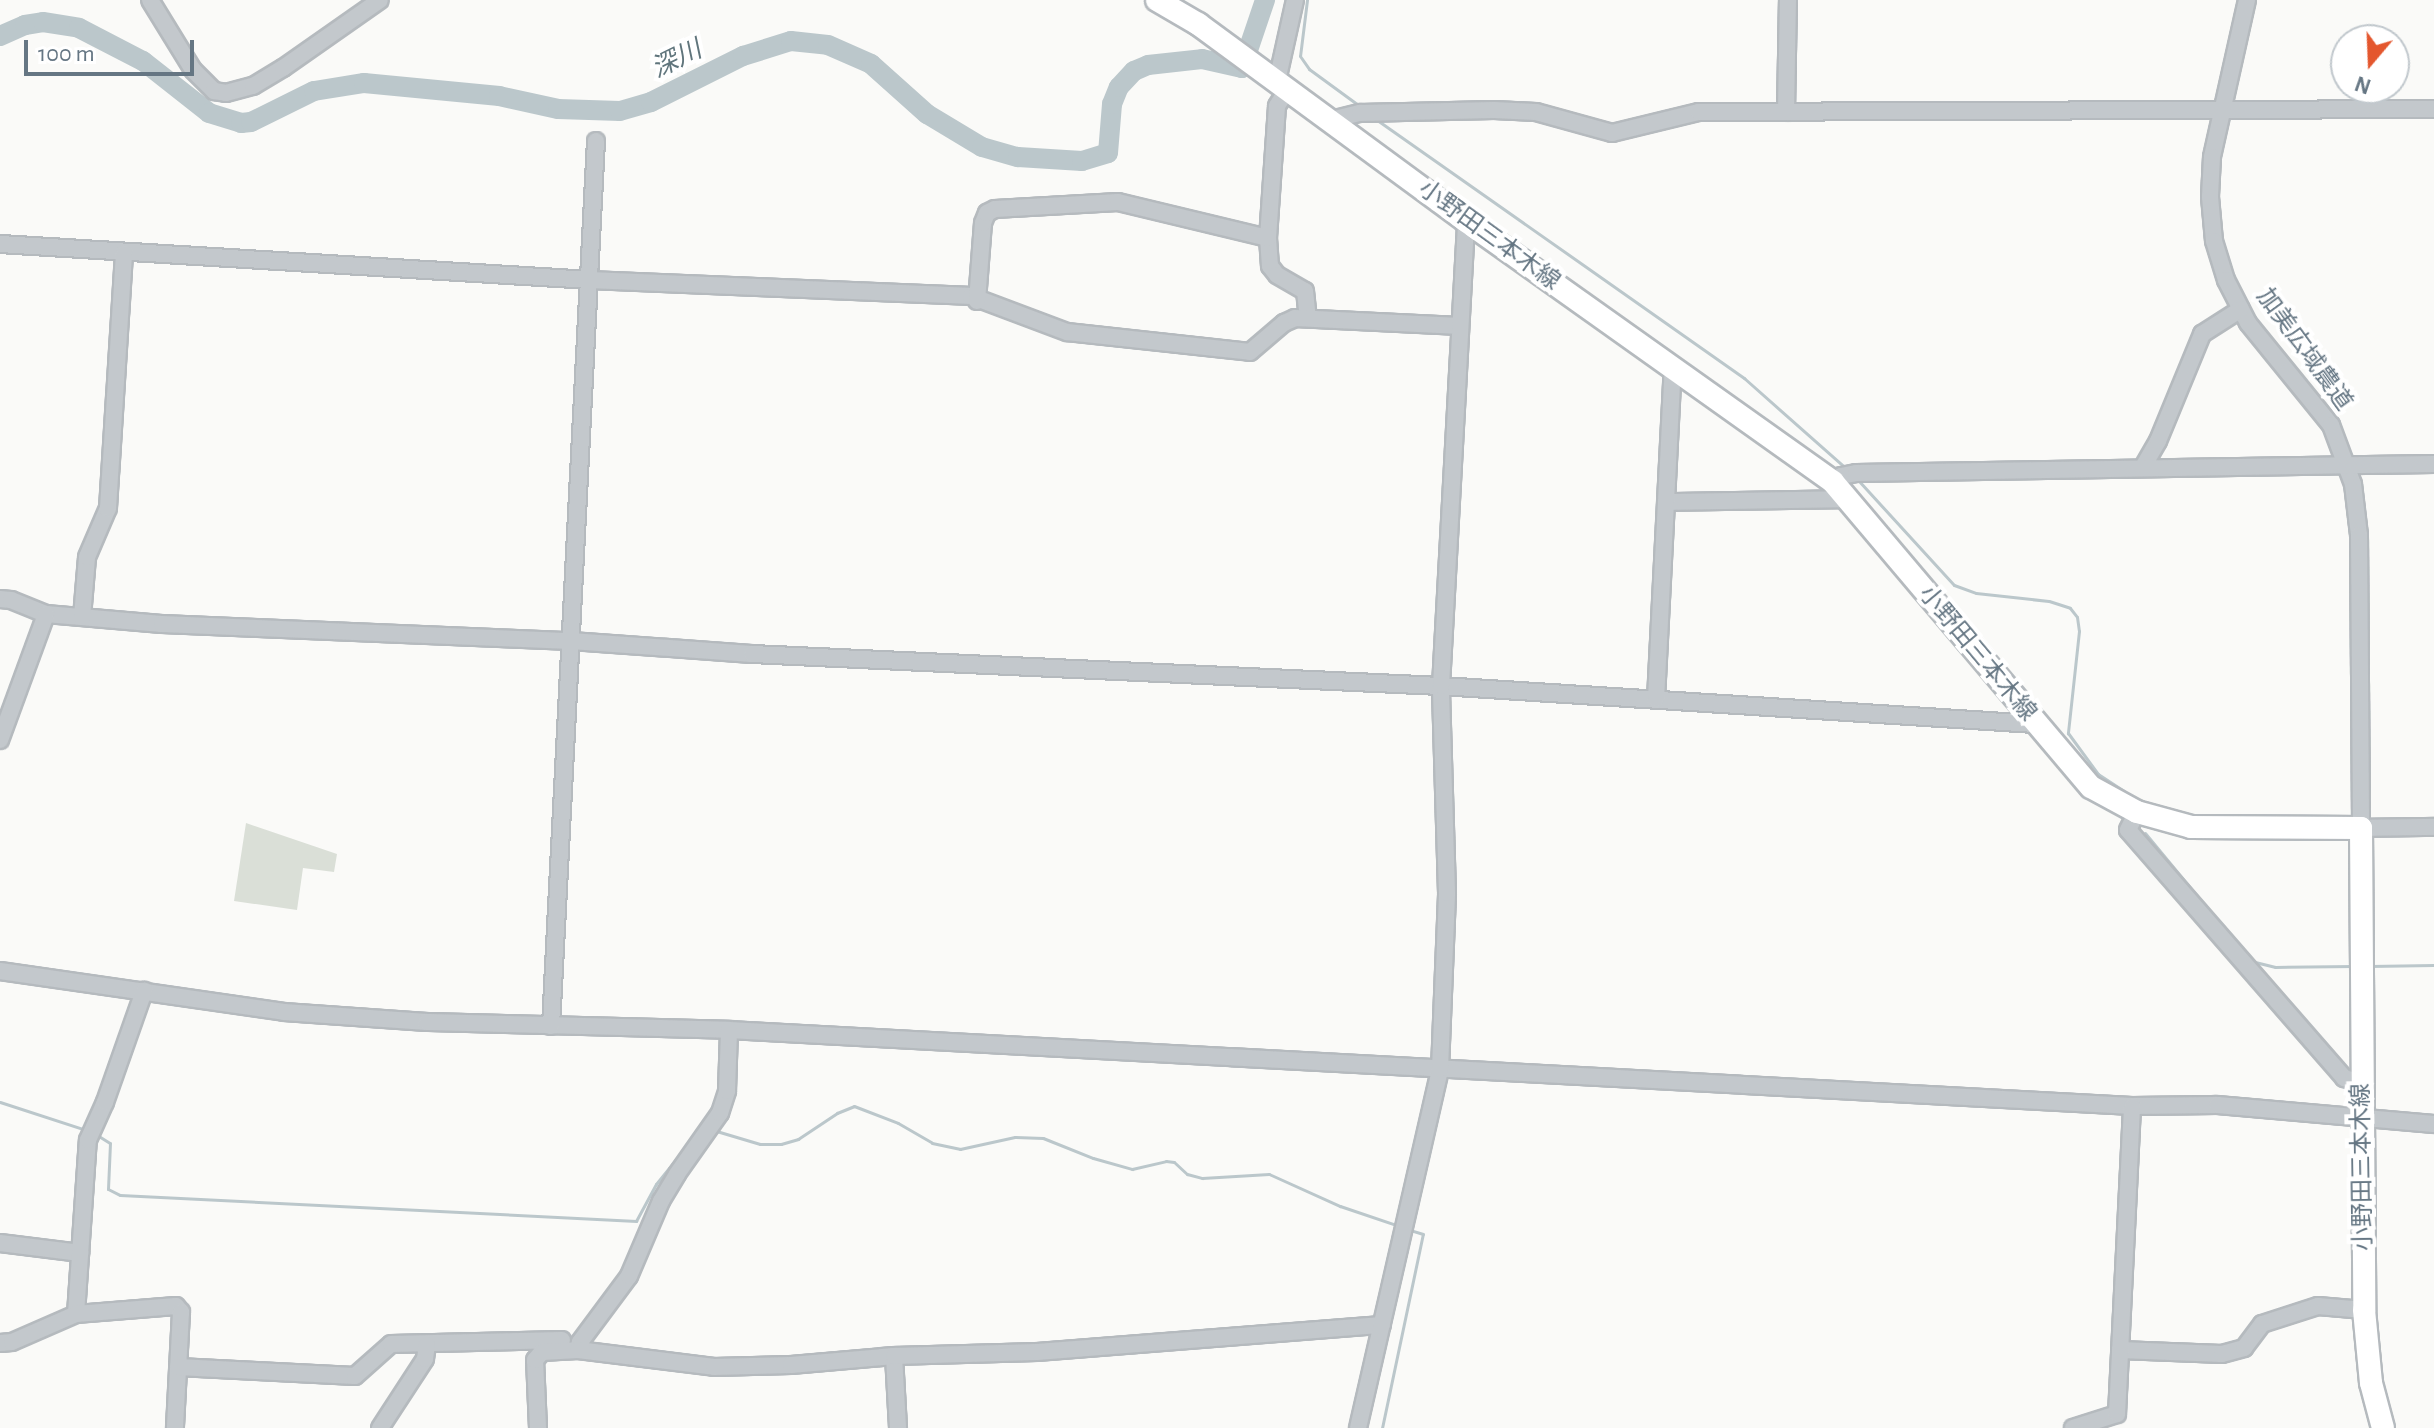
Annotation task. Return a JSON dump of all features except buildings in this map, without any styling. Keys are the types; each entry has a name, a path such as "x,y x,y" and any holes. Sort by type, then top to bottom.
{"main road":[{"name":"小野田三本木線","path":"1157,0 1236,51 1840,490 2091,787 2137,812 2191,827 2361,828 2364,1310 2371,1383 2383,1428"}],"street":[{"path":"150,0 193,70 214,91 226,93 253,86 283,68 380,0"},
{"path":"1295,0 1277,106 1268,238 1270,266 1277,275 1305,291 1308,318"},
{"path":"1786,112 1788,0"},
{"name":"加美広域農道","path":"2247,0 2212,157 2214,241 2226,280 2248,323 2331,425 2348,464 2359,535 2361,828"},
{"path":"1331,120 1360,113 1494,110 1536,112 1612,133 1687,113 2434,109"},
{"path":"551,1026 596,141"},
{"path":"977,301 983,223 987,213 995,209 1118,202 1268,238"},
{"path":"1358,1428 1440,1069 1447,893 1441,686 1466,221"},
{"path":"0,244 124,254 591,280 971,296 977,301 1067,332 1250,352 1284,323 1308,318 1460,326"},
{"path":"82,617 87,557 108,508 124,254"},
{"path":"2143,467 2158,441 2202,334 2241,309"},
{"path":"1656,699 1673,367"},
{"path":"1667,502 1840,490 1841,476 1856,473 2434,464"},
{"path":"0,599 46,614 82,617 571,641 712,652 1441,686 2035,724"},
{"path":"0,740 46,614"},
{"path":"2137,812 2128,830 2344,1078 2362,1083"},
{"path":"2361,828 2434,827"},
{"path":"0,971 284,1012 551,1026 729,1030 2132,1106 2217,1105 2434,1124"},
{"path":"76,1314 92,1132 144,991"},
{"path":"538,1428 535,1360 542,1352 579,1346 629,1276 661,1201 692,1150 710,1129 727,1091 729,1030"},
{"path":"2073,1428 2117,1414 2132,1106"},
{"path":"0,1243 80,1253"},
{"path":"0,1343 12,1342 76,1314 176,1306 181,1312 175,1428"},
{"path":"2120,1350 2222,1354 2244,1348 2262,1324 2318,1306 2364,1310"},
{"path":"178,1367 355,1376 387,1345 427,1345 579,1346 714,1367 894,1356 1037,1352 1382,1325"},
{"path":"380,1428 425,1359 427,1345"},
{"path":"894,1356 898,1428"}],"shaded area":[{"path":"246,823 337,854 334,872 303,868 297,910 234,901"}],"waterway":[{"name":"深川","path":"0,36 25,25 43,22 79,28 143,61 209,113 241,123 251,122 314,91 364,83 499,96 558,109 620,111 651,102 743,56 791,41 828,45 871,64 927,114 982,147 1018,157 1082,161 1108,153 1112,104 1119,87 1134,71 1148,65 1202,59 1242,68 1265,0"},
{"path":"1307,0 1300,56 1309,69 1361,107"},
{"path":"1377,120 1744,378 1847,469"},
{"path":"1858,480 1954,585 1976,593 2049,601 2070,608 2077,617 2079,631 2068,733 2098,774 2124,791"},
{"path":"2145,833 2221,925"},
{"path":"2251,961 2275,967 2354,966"},
{"path":"2370,966 2434,965"},
{"path":"0,1102 86,1130"},
{"path":"713,1130 760,1144 781,1144 798,1139 837,1113 854,1106 898,1123 932,1143 960,1149 1015,1137 1043,1138 1093,1158 1132,1169 1166,1161 1174,1162 1187,1174 1202,1178 1269,1174 1340,1206 1399,1226"},
{"path":"97,1135 110,1143 108,1189 120,1195 636,1221 656,1184 697,1133"},
{"path":"1382,1428 1423,1234 1410,1230"}]}
